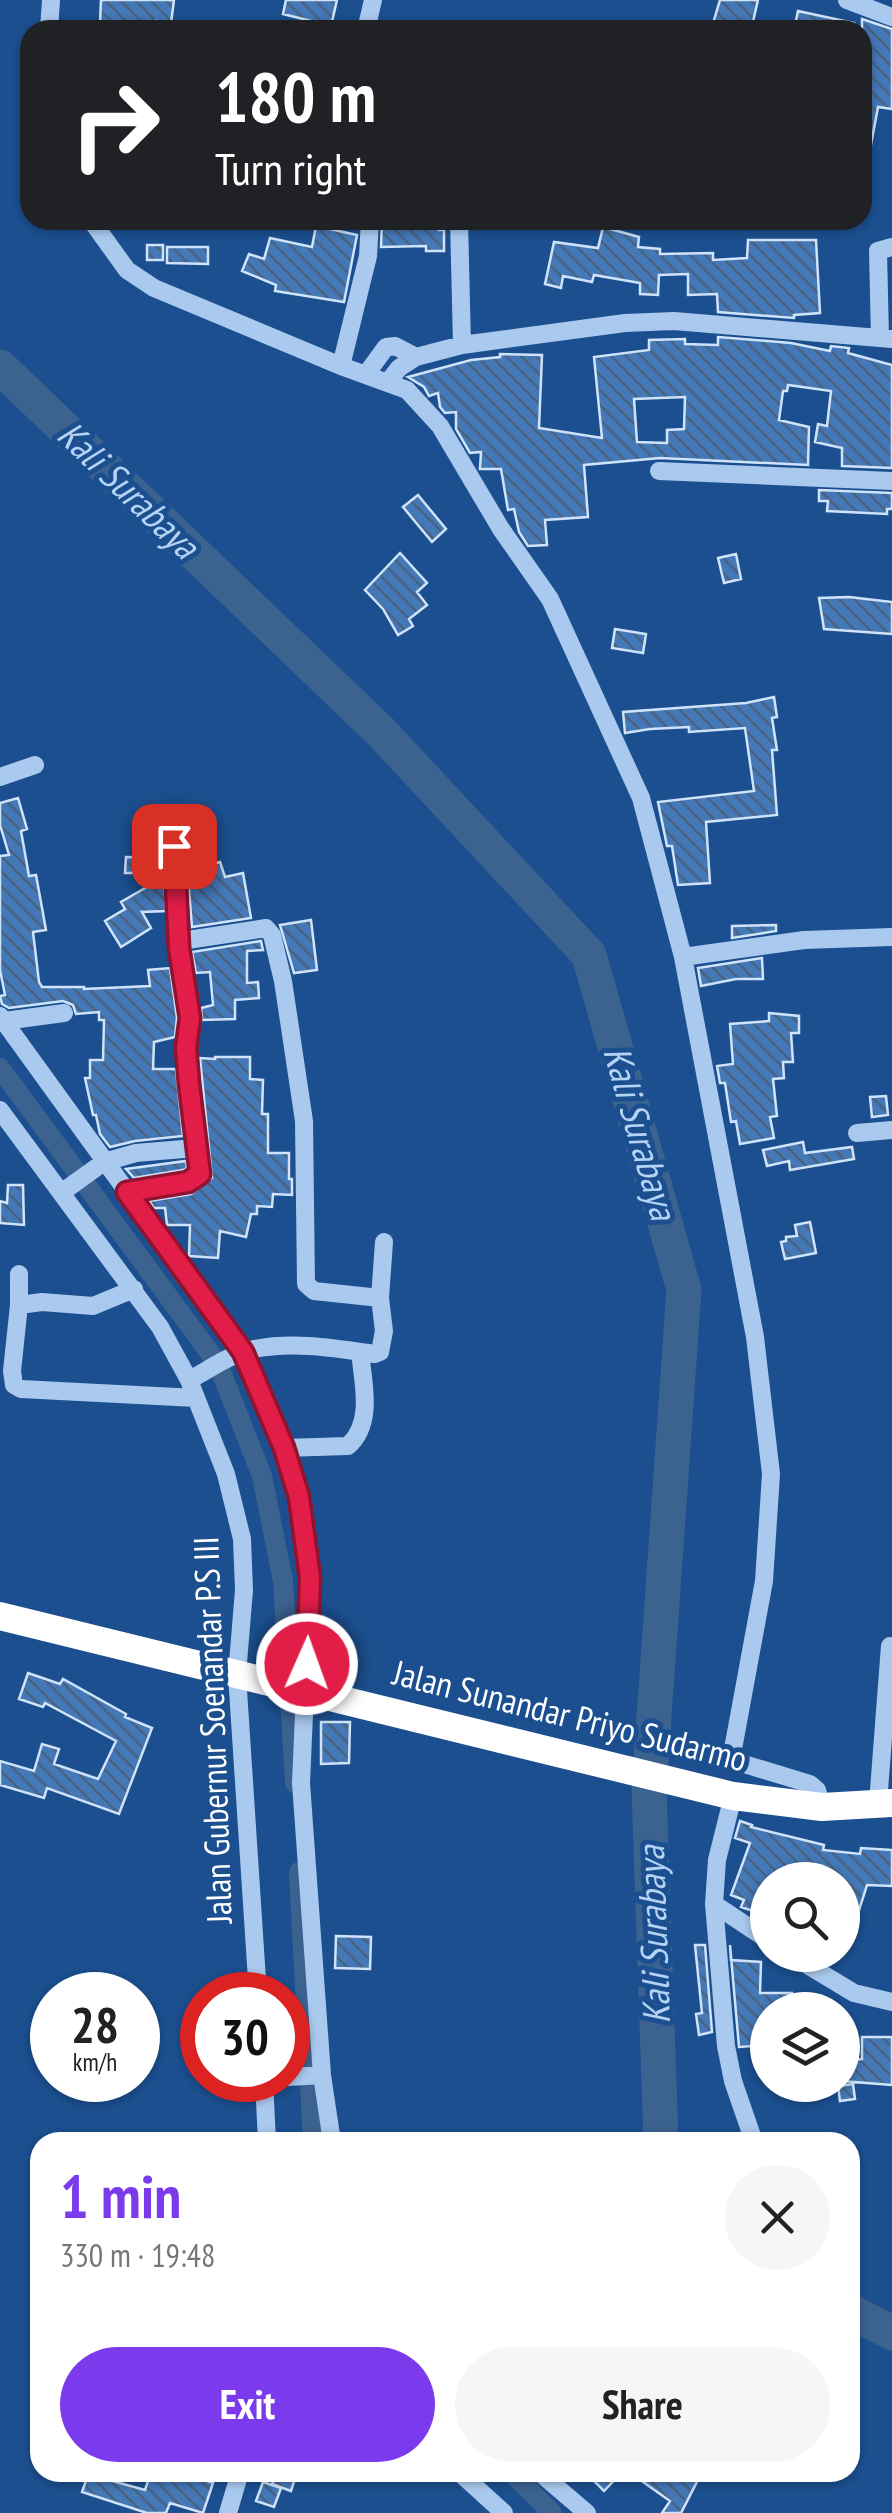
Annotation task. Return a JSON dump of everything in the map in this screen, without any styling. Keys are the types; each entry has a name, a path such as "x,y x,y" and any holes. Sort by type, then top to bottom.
{"highway":[{"name":"Jalan Sunandar Priyo Sudarmo","path":"0,1616 727,1794 822,1807 885,1803"}],"street":[{"path":"847,0 892,16"},
{"path":"99,230 127,270 154,288 407,390 440,426 550,599 641,798 683,956 755,1338 770,1474 764,1581 733,1749 735,1758 810,1784 817,1790 822,1807"},
{"path":"341,366 368,256 369,230"},
{"path":"459,230 462,345"},
{"path":"388,382 416,356 462,345 626,323 674,321 886,338 878,251 892,247"},
{"path":"366,374 386,348 395,346 416,356"},
{"path":"659,471 892,481"},
{"path":"0,777 36,765"},
{"path":"127,1192 197,1178 200,1168 186,1048 190,1018 179,948 174,846"},
{"path":"180,941 266,928 272,935 304,1120 306,1284 314,1291 380,1298"},
{"path":"683,956 804,940 892,937"},
{"path":"64,1013 2,1019 239,1354 284,1448 299,1497 310,1578 302,1690 301,1783 318,2075 330,2132"},
{"name":"Jalan Gubernur Soenandar P.S III","path":"0,1110 65,1190 197,1376 196,1398 226,1474 242,1539 257,1972"},
{"path":"857,1133 892,1130"},
{"path":"65,1190 101,1164 136,1153 195,1148"},
{"path":"197,1376 239,1354 326,1347 375,1354 383,1347 380,1298 384,1242"},
{"path":"19,1274 19,1305 6,1369 14,1385 196,1398"},
{"path":"19,1305 42,1302 93,1306 134,1290"},
{"path":"284,1448 348,1446 355,1439 365,1414 360,1352"},
{"path":"885,1803 890,1646"},
{"path":"727,1794 716,1860 714,1904 726,2046 751,2132"},
{"path":"714,1904 750,1928"},
{"path":"819,1972 854,1993 892,2002"},
{"path":"310,2076 318,2075"},
{"path":"265,2102 267,2132"},
{"path":"228,2513 237,2482"},
{"path":"470,2482 504,2513"},
{"path":"548,2482 572,2510"}],"building":[{"path":"101,0 174,0 171,20 100,20"},
{"path":"286,0 337,0 332,20 307,20 283,14"},
{"path":"720,0 758,0 753,20 714,20"},
{"path":"798,11 840,20 796,20"},
{"path":"872,22 892,29 892,109 878,107 872,139"},
{"path":"315,230 357,235 344,302 275,291 276,285 242,271 249,254 264,259 270,238 312,247"},
{"path":"382,230 444,230 444,251 426,251 426,246 381,247"},
{"path":"602,230 639,237 638,247 660,249 660,254 713,253 713,260 747,258 748,240 816,240 820,313 794,318 718,312 717,294 688,295 688,274 659,275 658,295 640,294 640,283 594,275 592,282 563,276 561,288 545,284 554,242 598,248"},
{"path":"147,245 163,245 163,260 147,260"},
{"path":"167,247 208,247 208,264 167,263"},
{"path":"718,337 791,343 830,351 831,346 849,348 848,353 892,365 892,468 842,466 842,448 815,442 818,424 827,426 831,391 788,385 787,391 783,391 779,420 809,427 808,465 660,458 584,465 588,517 545,520 547,545 528,546 519,532 514,509 508,510 501,469 480,469 481,452 470,453 456,429 456,412 445,413 438,393 429,396 424,387 408,377 500,354 542,355 539,428 602,438 594,357 649,350 649,340 685,339 685,344 718,345","holes":["685,397 684,429 667,430 667,443 637,442 634,399"]},
{"path":"819,490 892,493 892,509 887,509 887,514 827,511 828,501 819,501"},
{"path":"418,495 446,529 432,542 403,507"},
{"path":"400,553 427,583 417,592 427,605 409,619 413,626 398,635 383,609 365,590"},
{"path":"736,554 741,579 724,583 718,558"},
{"path":"819,598 892,602 892,634 824,629"},
{"path":"615,629 646,634 643,653 612,648"},
{"path":"774,697 777,717 772,718 777,750 772,750 777,815 706,822 710,883 678,885 672,846 667,846 658,802 754,791 745,728 689,732 689,727 625,733 623,712 746,703"},
{"path":"18,798 27,829 21,831 29,876 36,875 46,930 33,932 42,987 150,986 148,970 170,968 177,1018 175,1037 154,1042 153,1069 176,1069 183,1136 110,1147 93,1115 85,1078 90,1078 90,1060 103,1060 104,1020 99,1020 99,1012 76,1014 73,1005 63,1001 9,1008 2,1004 0,996 5,995 0,970 0,856 9,855 0,825 0,803"},
{"path":"203,835 213,864 220,862 225,877 243,873 251,918 192,927 185,842"},
{"path":"126,857 162,858 163,873 125,873"},
{"path":"164,877 166,911 142,912 151,928 121,947 105,921 125,909 121,902"},
{"path":"311,920 317,970 294,973 280,925"},
{"path":"776,925 776,931 732,938 732,926"},
{"path":"261,941 263,950 247,951 247,983 258,982 259,998 235,1000 235,1019 202,1020 201,1008 213,1005 210,972 196,973 192,952"},
{"path":"762,958 763,979 736,979 701,986 698,968"},
{"path":"769,1013 799,1016 799,1033 791,1033 793,1062 783,1062 784,1078 773,1079 777,1116 770,1117 774,1138 740,1144 717,1066 733,1064 730,1024 769,1021"},
{"path":"250,1057 250,1079 263,1080 262,1114 268,1114 268,1153 289,1153 292,1179 292,1195 273,1194 272,1207 257,1206 246,1237 220,1231 218,1258 189,1256 190,1225 167,1225 165,1208 154,1208 149,1201 191,1194 212,1178 200,1058"},
{"path":"886,1096 888,1115 872,1117 870,1097"},
{"path":"803,1142 805,1153 852,1147 854,1159 790,1170 789,1161 767,1166 763,1150"},
{"path":"186,1161 187,1168 183,1170 134,1178 126,1169"},
{"path":"8,1185 23,1185 24,1225 0,1223 0,1201 7,1203"},
{"path":"810,1222 816,1253 785,1259 781,1242 797,1236 795,1225"},
{"path":"28,1673 60,1684 63,1679 126,1714 125,1717 152,1728 119,1814 47,1788 44,1798 0,1785 0,1761 34,1771 42,1744 59,1749 54,1764 98,1779 116,1741 45,1703 43,1707 19,1699"},
{"path":"321,1722 350,1722 349,1763 321,1764"},
{"path":"740,1821 824,1845 823,1850 860,1854 861,1848 892,1850 892,1886 867,1885 860,1907 860,1862 750,1862 750,1910 741,1907 744,1900 731,1895 750,1843 735,1838"},
{"path":"336,1936 371,1937 370,1969 335,1968"},
{"path":"695,1945 705,1945 712,2032 699,2035 696,2014 702,2013"},
{"path":"731,1960 750,1961 750,1972 761,1972 760,1992 750,1992 750,2046 739,2047"},
{"path":"862,2037 892,2037 892,2085 860,2082"},
{"path":"86,2482 116,2482 145,2490 148,2482 213,2483 203,2513 170,2503 166,2513 147,2513 82,2492"},
{"path":"263,2482 281,2488 274,2507 256,2501"},
{"path":"273,2482 294,2482 291,2491"},
{"path":"595,2482 613,2482 604,2491"},
{"path":"643,2482 697,2482 681,2513 662,2513 670,2501"}],"waterway":[{"name":"Kali Surabaya","path":"0,367 381,732 589,955 684,1290 649,1788 661,2132"},
{"path":"0,1068 218,1364 262,1476 283,1581 295,1783"},
{"path":"299,1872 312,2132"},
{"name":"Kali Surabaya","path":"860,2316 892,2333"},
{"path":"521,2482 552,2513"}],"route":[{"path":"174,846 179,948 190,1018 186,1048 200,1174 188,1182 127,1192 243,1352 284,1448 299,1497 310,1578 307,1664"}]}
